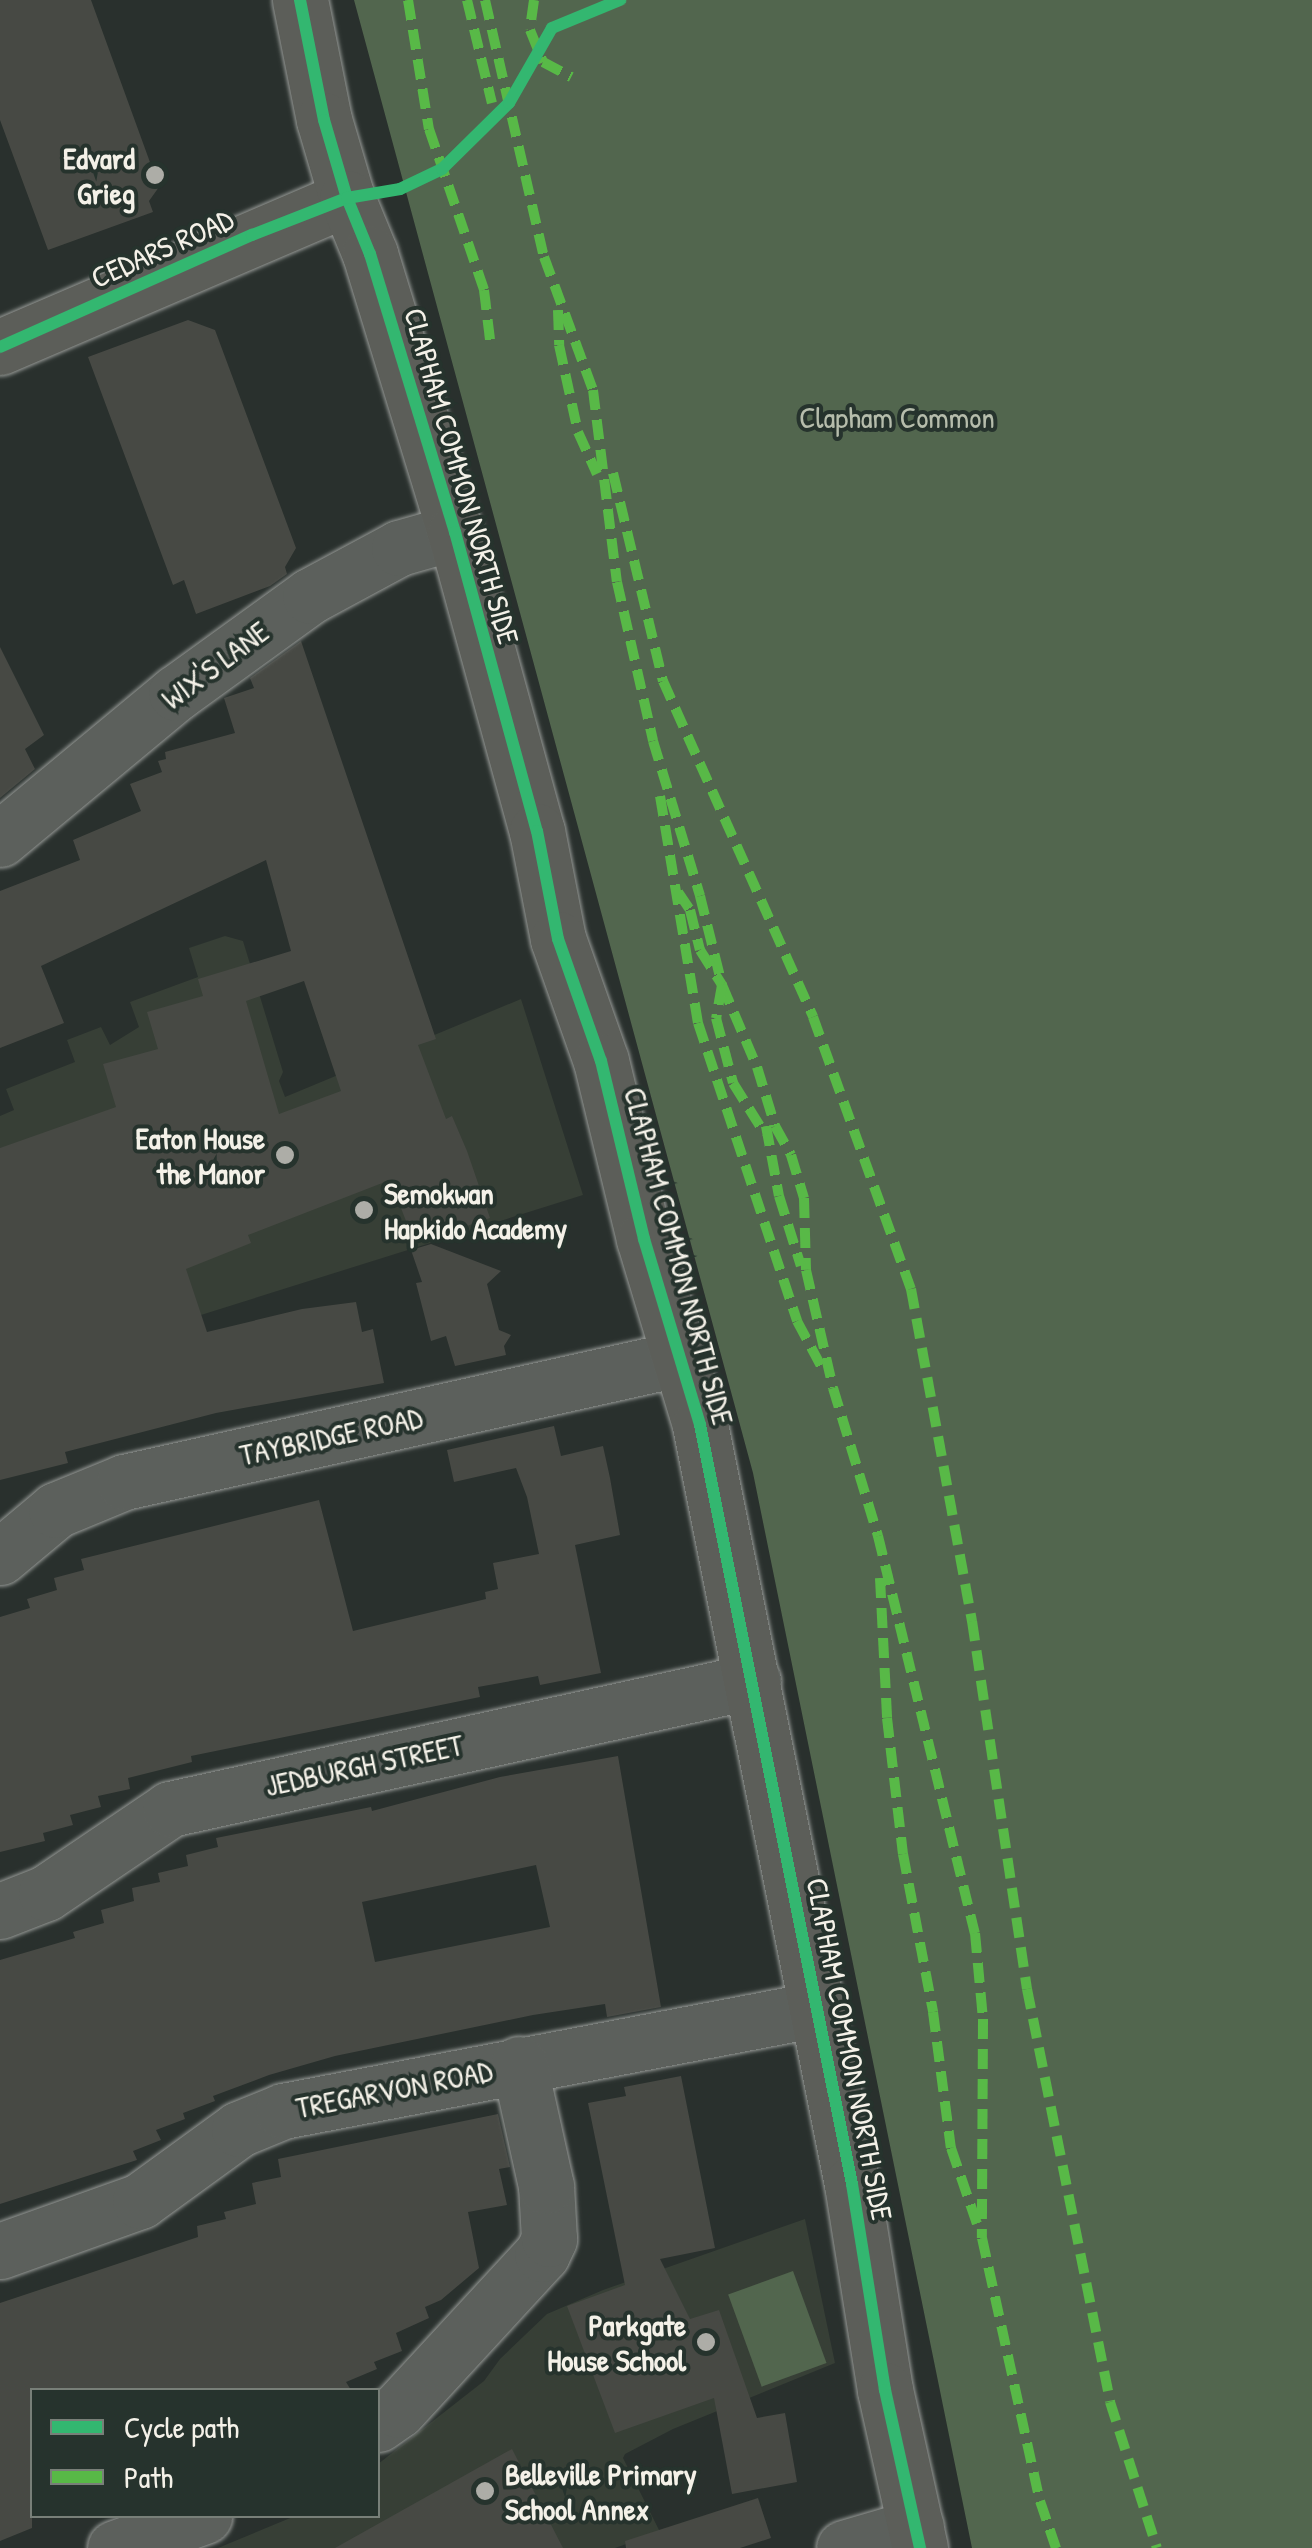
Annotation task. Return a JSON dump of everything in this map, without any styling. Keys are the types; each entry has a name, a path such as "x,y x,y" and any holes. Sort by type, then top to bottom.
{"main road":[{"name":"CLAPHAM COMMON NORTH SIDE","path":"300,0 324,120 347,198 370,254 454,532 537,831 558,939 601,1061 644,1240 682,1358 722,1521 818,2009 885,2390 918,2538"},
{"name":"CEDARS ROAD","path":"0,347 347,198"}],"street":[{"name":"WIX'S LANE","path":"0,839 176,693 295,606 378,557 454,532"},
{"name":"TAYBRIDGE ROAD","path":"0,1557 56,1510 124,1482 682,1358"},
{"name":"JEDBURGH STREET","path":"0,1911 46,1893 170,1809 754,1682"},
{"name":"TREGARVON ROAD","path":"0,2251 140,2201 260,2119 520,2064 818,2009"},
{"path":"380,2422 412,2396 542,2254 549,2238 546,2186 520,2064"},
{"path":"115,2548 198,2518"},
{"path":"844,2548 918,2538"}],"shaded area":[{"name":"Eaton House the Manor","path":"225,936 243,941 283,1072 279,1081 285,1097 521,999 583,1195 0,1378 0,1116 14,1110 6,1089 75,1062 67,1040 101,1027 110,1045 139,1027 130,1002 198,977 189,948"},
{"path":"805,2219 835,2363 673,2429 625,2454 623,2458 660,2532 615,2548 218,2548 290,2518 380,2518 380,2462 484,2381 500,2359 547,2314 603,2290"}],"green space":[{"name":"Clapham Common","path":"354,0 1312,0 1312,2548 972,2548 753,1473"},
{"path":"793,2271 827,2363 762,2387 728,2295"}],"building":[{"path":"0,0 91,0 159,187 149,201 153,212 48,250 0,120"},
{"path":"188,320 215,330 296,548 285,567 287,574 270,586 196,614 184,580 173,585 88,357"},
{"path":"301,641 436,1039 418,1045 446,1119 452,1116 467,1151 490,1218 415,1244 390,1180 248,1235 251,1243 186,1269 207,1332 302,1309 356,1302 362,1332 373,1329 384,1383 216,1413 65,1452 68,1463 0,1480 0,1148 116,1107 103,1064 158,1049 147,1012 203,996 198,979 291,951 266,860 41,966 64,1023 0,1048 0,891 80,860 73,840 141,811 130,784 162,772 158,761 166,759 165,752 235,733 224,698 254,688 250,678","holes":["304,981 341,1091 279,1114 246,1001"]},
{"path":"0,647 44,735 25,749 35,769 0,798"},
{"path":"431,1244 501,1271 487,1284 499,1330 511,1335 504,1346 506,1355 455,1366 446,1336 431,1341 416,1283 422,1282 411,1250"},
{"path":"554,1426 561,1456 603,1446 610,1478 620,1535 575,1545 601,1673 540,1685 538,1676 478,1687 480,1697 191,1756 192,1762 128,1778 130,1789 98,1796 101,1807 70,1815 73,1825 43,1833 45,1841 0,1852 0,1617 30,1608 27,1599 57,1590 54,1578 84,1570 81,1559 319,1500 353,1631 486,1599 485,1592 498,1589 493,1563 539,1554 527,1497 516,1468 454,1482 447,1450"},
{"path":"618,1756 661,2007 607,2017 605,2004 533,2015 335,2056 269,2075 213,2096 215,2101 183,2113 185,2119 156,2130 161,2140 133,2151 137,2160 0,2204 0,1960 75,1938 73,1932 104,1923 101,1910 134,1901 132,1888 160,1882 158,1873 188,1866 186,1855 218,1847 216,1838 371,1807 372,1811 500,1777","holes":["536,1865 550,1927 375,1962 362,1902"]},
{"path":"681,2076 715,2248 660,2259 690,2319 719,2310 757,2418 785,2413 797,2482 732,2494 714,2398 615,2433 567,2306 625,2285 588,2103 626,2096 624,2087"},
{"path":"498,2114 510,2167 499,2169 507,2205 468,2212 479,2268 441,2300 425,2307 429,2318 396,2333 402,2351 374,2362 377,2369 346,2382 350,2388 30,2388 32,2528 0,2541 0,2303 198,2237 197,2226 226,2219 224,2212 256,2204 252,2183 281,2177 278,2159"},
{"name":"Belleville Primary School Annex","path":"512,2449 563,2548 335,2548"},
{"path":"758,2498 771,2538 740,2548 626,2548 625,2541"}],"marked path":[{"path":"408,0 429,129 484,290 491,348"},
{"path":"467,0 492,103"},
{"path":"485,0 544,257 593,390 617,582 653,741 700,896 722,985 757,1067 775,1126 791,1155 804,1198 806,1270 833,1388 878,1536 975,1933 983,2019 982,2238 1040,2501 1056,2548"},
{"path":"534,0 530,30 543,62 571,77"},
{"path":"558,310 559,345 578,432 597,474"},
{"path":"613,473 663,681 813,1017 911,1289 972,1621 1027,1989 1110,2402 1157,2548"},
{"path":"660,796 698,1023 797,1321 821,1366"},
{"path":"678,892 690,910 700,950 722,985 716,1018 733,1083 765,1134"},
{"path":"766,1126 779,1196 801,1266"},
{"path":"880,1578 887,1718 903,1854 933,2012 951,2148 977,2224"}],"cycle path":[{"path":"300,0 324,120 347,198 370,254 455,532 537,831 558,939 601,1061 644,1239 700,1425 852,2184 885,2390 920,2548"},
{"path":"0,347 252,235 347,198 400,189 442,169 509,103 552,28 620,0"}],"place":[{"name":"Edvard Grieg","path":"155,175"},
{"name":"Eaton House the Manor","path":"285,1155"},
{"name":"Semokwan Hapkido Academy","path":"364,1210"},
{"name":"Parkgate House School","path":"706,2342"},
{"name":"Belleville Primary School Annex","path":"485,2491"}]}
